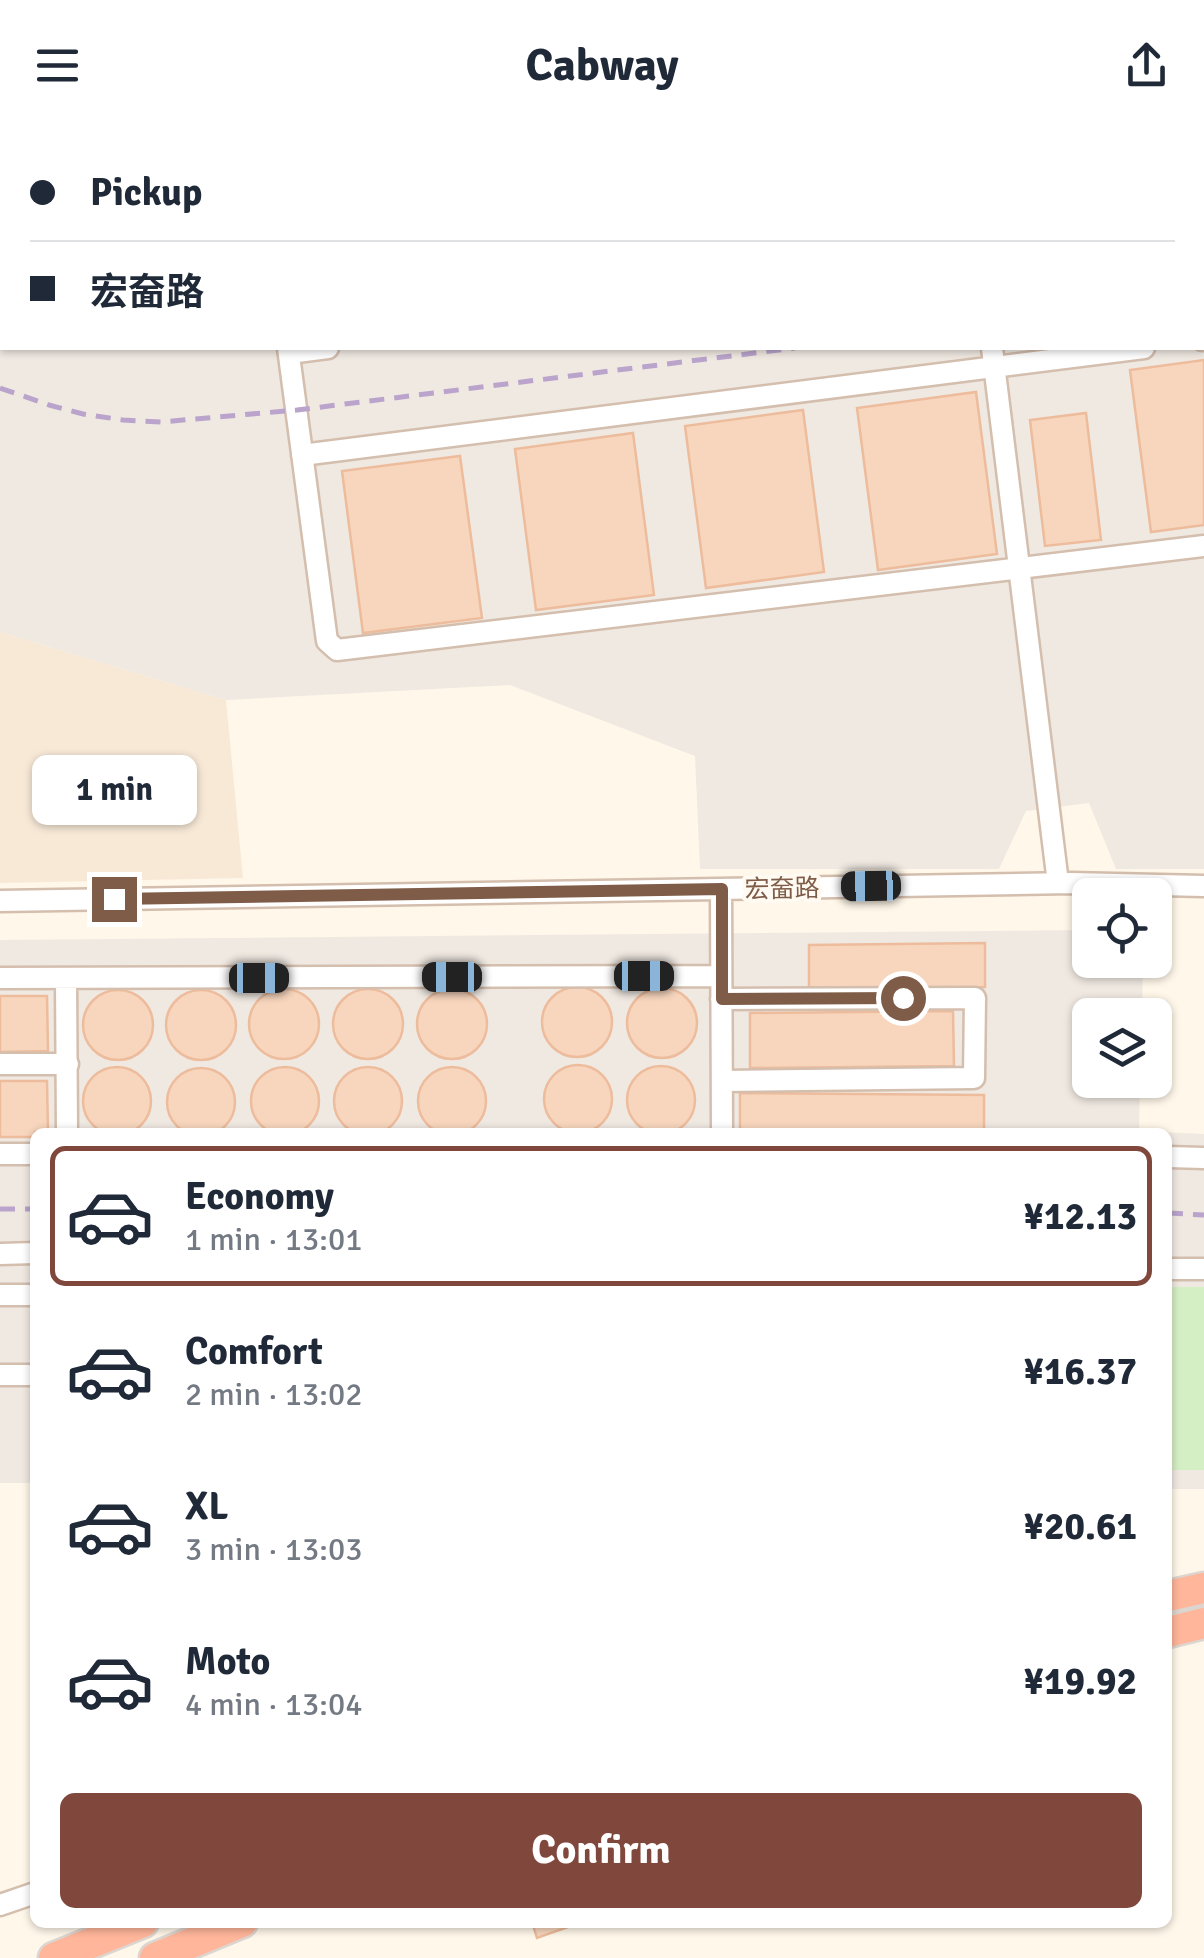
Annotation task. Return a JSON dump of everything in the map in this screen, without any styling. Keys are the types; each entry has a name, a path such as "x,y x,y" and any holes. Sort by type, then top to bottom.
{"highway":[{"path":"1172,1595 1204,1588"},
{"path":"1172,1631 1204,1623"},
{"path":"54,1958 128,1928"},
{"path":"154,1958 227,1928"}],"street":[{"path":"288,350 326,641 337,650 1204,546"},
{"path":"302,455 994,357 1111,350"},
{"path":"994,357 1058,884"},
{"name":"宏奤路","path":"0,901 1058,884 1204,886"},
{"path":"722,889 722,1128"},
{"path":"0,978 722,976"},
{"path":"66,978 67,1128"},
{"path":"722,999 975,998 974,1078 722,1081"},
{"path":"0,1064 68,1064"},
{"path":"0,1154 30,1154"},
{"path":"1172,1157 1204,1158"},
{"path":"0,1254 30,1254"},
{"path":"1172,1269 1204,1269"},
{"path":"0,1295 30,1295"},
{"path":"0,1375 30,1375"},
{"path":"0,1905 30,1895"}],"shaded area":[{"path":"0,350 1204,350 1204,869 1116,869 1089,803 1026,811 999,869 700,869 695,756 510,685 226,700 0,632"},
{"path":"0,632 226,700 243,878 0,883"},
{"path":"1072,930 1072,978 1143,978 1142,998 1072,998 1072,1098 1140,1098 1139,1128 30,1128 30,1483 0,1483 0,940"},
{"path":"1172,1132 1204,1134 1204,1489 1172,1489"}],"green space":[{"path":"1172,1287 1204,1287 1204,1470 1172,1470"}],"building":[{"path":"1204,360 1204,525 1151,532 1130,370"},
{"path":"976,392 997,554 878,570 857,408"},
{"path":"803,410 824,572 706,588 685,426"},
{"path":"1086,413 1101,540 1045,546 1030,420"},
{"path":"633,433 654,595 536,610 515,449"},
{"path":"460,456 482,618 363,633 342,471"},
{"path":"985,943 985,987 809,988 809,945"},
{"path":"577,987 601,998 612,1022 601,1046 577,1057 553,1046 542,1022 553,998"},
{"path":"662,988 686,999 697,1023 686,1047 662,1058 638,1047 627,1023 638,999"},
{"path":"284,989 308,1000 319,1024 308,1048 284,1059 260,1048 249,1024 260,1000"},
{"path":"368,989 392,1000 403,1024 392,1048 368,1059 344,1048 333,1024 344,1000"},
{"path":"452,989 476,1000 487,1024 476,1048 452,1059 428,1048 417,1024 428,1000"},
{"path":"118,990 142,1001 153,1025 142,1049 118,1060 94,1049 83,1025 94,1001"},
{"path":"201,990 225,1001 236,1025 225,1049 201,1060 177,1049 166,1025 177,1001"},
{"path":"0,996 47,996 48,1051 0,1052"},
{"path":"953,1011 954,1066 750,1068 750,1013"},
{"path":"565,1067 591,1067 610,1086 610,1112 595,1128 561,1128 546,1112 546,1086"},
{"path":"648,1068 674,1068 693,1087 693,1113 680,1128 642,1128 629,1113 629,1087"},
{"path":"104,1069 130,1069 149,1088 149,1114 137,1128 97,1128 85,1114 85,1088"},
{"path":"272,1069 298,1069 317,1088 317,1114 305,1128 265,1128 253,1114 253,1088"},
{"path":"355,1069 381,1069 400,1088 400,1114 388,1128 348,1128 336,1114 336,1088"},
{"path":"439,1069 465,1069 484,1088 484,1114 472,1128 432,1128 420,1114 420,1088"},
{"path":"188,1071 214,1071 232,1089 232,1115 222,1128 180,1128 170,1115 170,1089"},
{"path":"0,1081 47,1081 48,1128 30,1128 30,1137 0,1137"},
{"path":"740,1093 984,1095 984,1128 740,1128"},
{"path":"534,1928 565,1928 537,1938"}],"railway":[{"path":"0,388 83,414 161,422 297,410 779,350"},
{"path":"0,1209 30,1209"},
{"path":"1172,1213 1204,1215"}],"route":[{"path":"114,899 722,889 722,999 903,998"}]}
